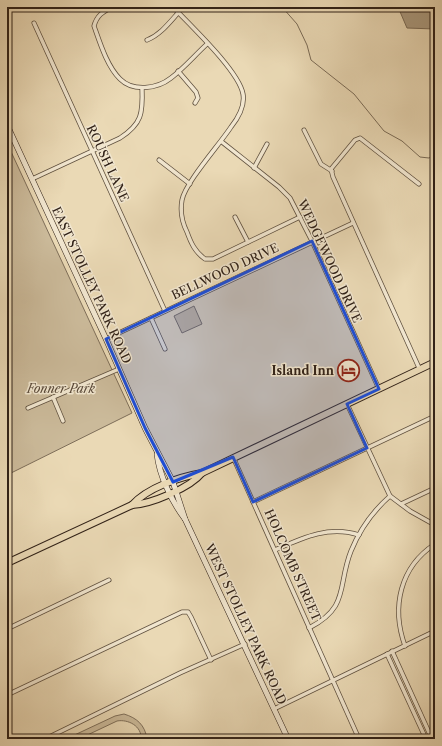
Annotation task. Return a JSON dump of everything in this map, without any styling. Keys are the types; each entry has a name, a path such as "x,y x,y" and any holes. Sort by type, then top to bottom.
{"main road":[{"path":"7,563 132,505 139,497 170,483 202,473 435,362"},
{"path":"132,505 144,505 173,492 197,479 202,473"}],"street":[{"path":"112,7 101,13 96,18 94,26 113,70 120,79 129,84 142,88 161,84 178,71 207,44"},
{"path":"173,7 231,70 240,85 243,95 242,106 236,120 222,142 190,184 182,198 180,211 184,226 198,254 205,259 213,259 300,217"},
{"path":"147,40 153,38 166,28 178,13"},
{"name":"ROUSH LANE","path":"34,22 165,311"},
{"path":"178,71 196,92 198,98 195,103"},
{"path":"32,179 92,152 133,130 139,119 142,103 142,88"},
{"name":"EAST STOLLEY PARK ROAD","path":"7,125 106,339 157,454 163,460 170,483"},
{"path":"304,130 321,164 332,172"},
{"path":"419,184 360,138 355,140 336,160 331,168 353,223 420,370"},
{"name":"WEDGEWOOD DRIVE","path":"222,142 290,198 312,241 379,389"},
{"path":"254,168 267,144"},
{"path":"159,160 190,184"},
{"path":"235,218 248,242"},
{"name":"BELLWOOD DRIVE","path":"106,339 353,223"},
{"path":"151,318 165,349"},
{"path":"28,408 119,369"},
{"path":"53,397 63,421"},
{"path":"347,404 390,496 435,526"},
{"path":"254,502 435,416"},
{"name":"HOLCOMB STREET","path":"233,457 359,739"},
{"name":"WEST STOLLEY PARK ROAD","path":"170,483 185,519 245,644 288,739"},
{"path":"401,504 435,488"},
{"path":"310,628 328,618 336,605 344,587 351,552 359,535 379,506 390,496"},
{"path":"275,550 307,536 323,532 341,532 359,535"},
{"path":"405,646 398,610 400,590 410,567 417,558 435,544"},
{"path":"7,629 109,580"},
{"path":"7,695 182,612 188,612 211,660"},
{"path":"274,709 435,632"},
{"path":"45,739 245,644"},
{"path":"392,652 432,739"},
{"path":"387,654 426,738 432,739"}],"highlighted area":[{"path":"312,241 379,389 347,404 367,448 253,502 233,457 173,482 145,428 106,339"}],"green space":[{"name":"Fonner Park","path":"7,143 132,413 7,475"},
{"path":"194,306 202,324 182,333 174,316"},
{"path":"124,714 140,723 147,739 141,739 141,734 134,724 126,721 117,721 79,739 66,739 115,716"}],"shaded area":[{"path":"398,7 435,7 435,29 407,28"}],"waterway":[{"path":"282,7 297,24 307,45 311,60 354,94 384,131 402,141 420,157 429,158 435,155"}],"place":[{"name":"Island Inn","path":"349,370"}]}
